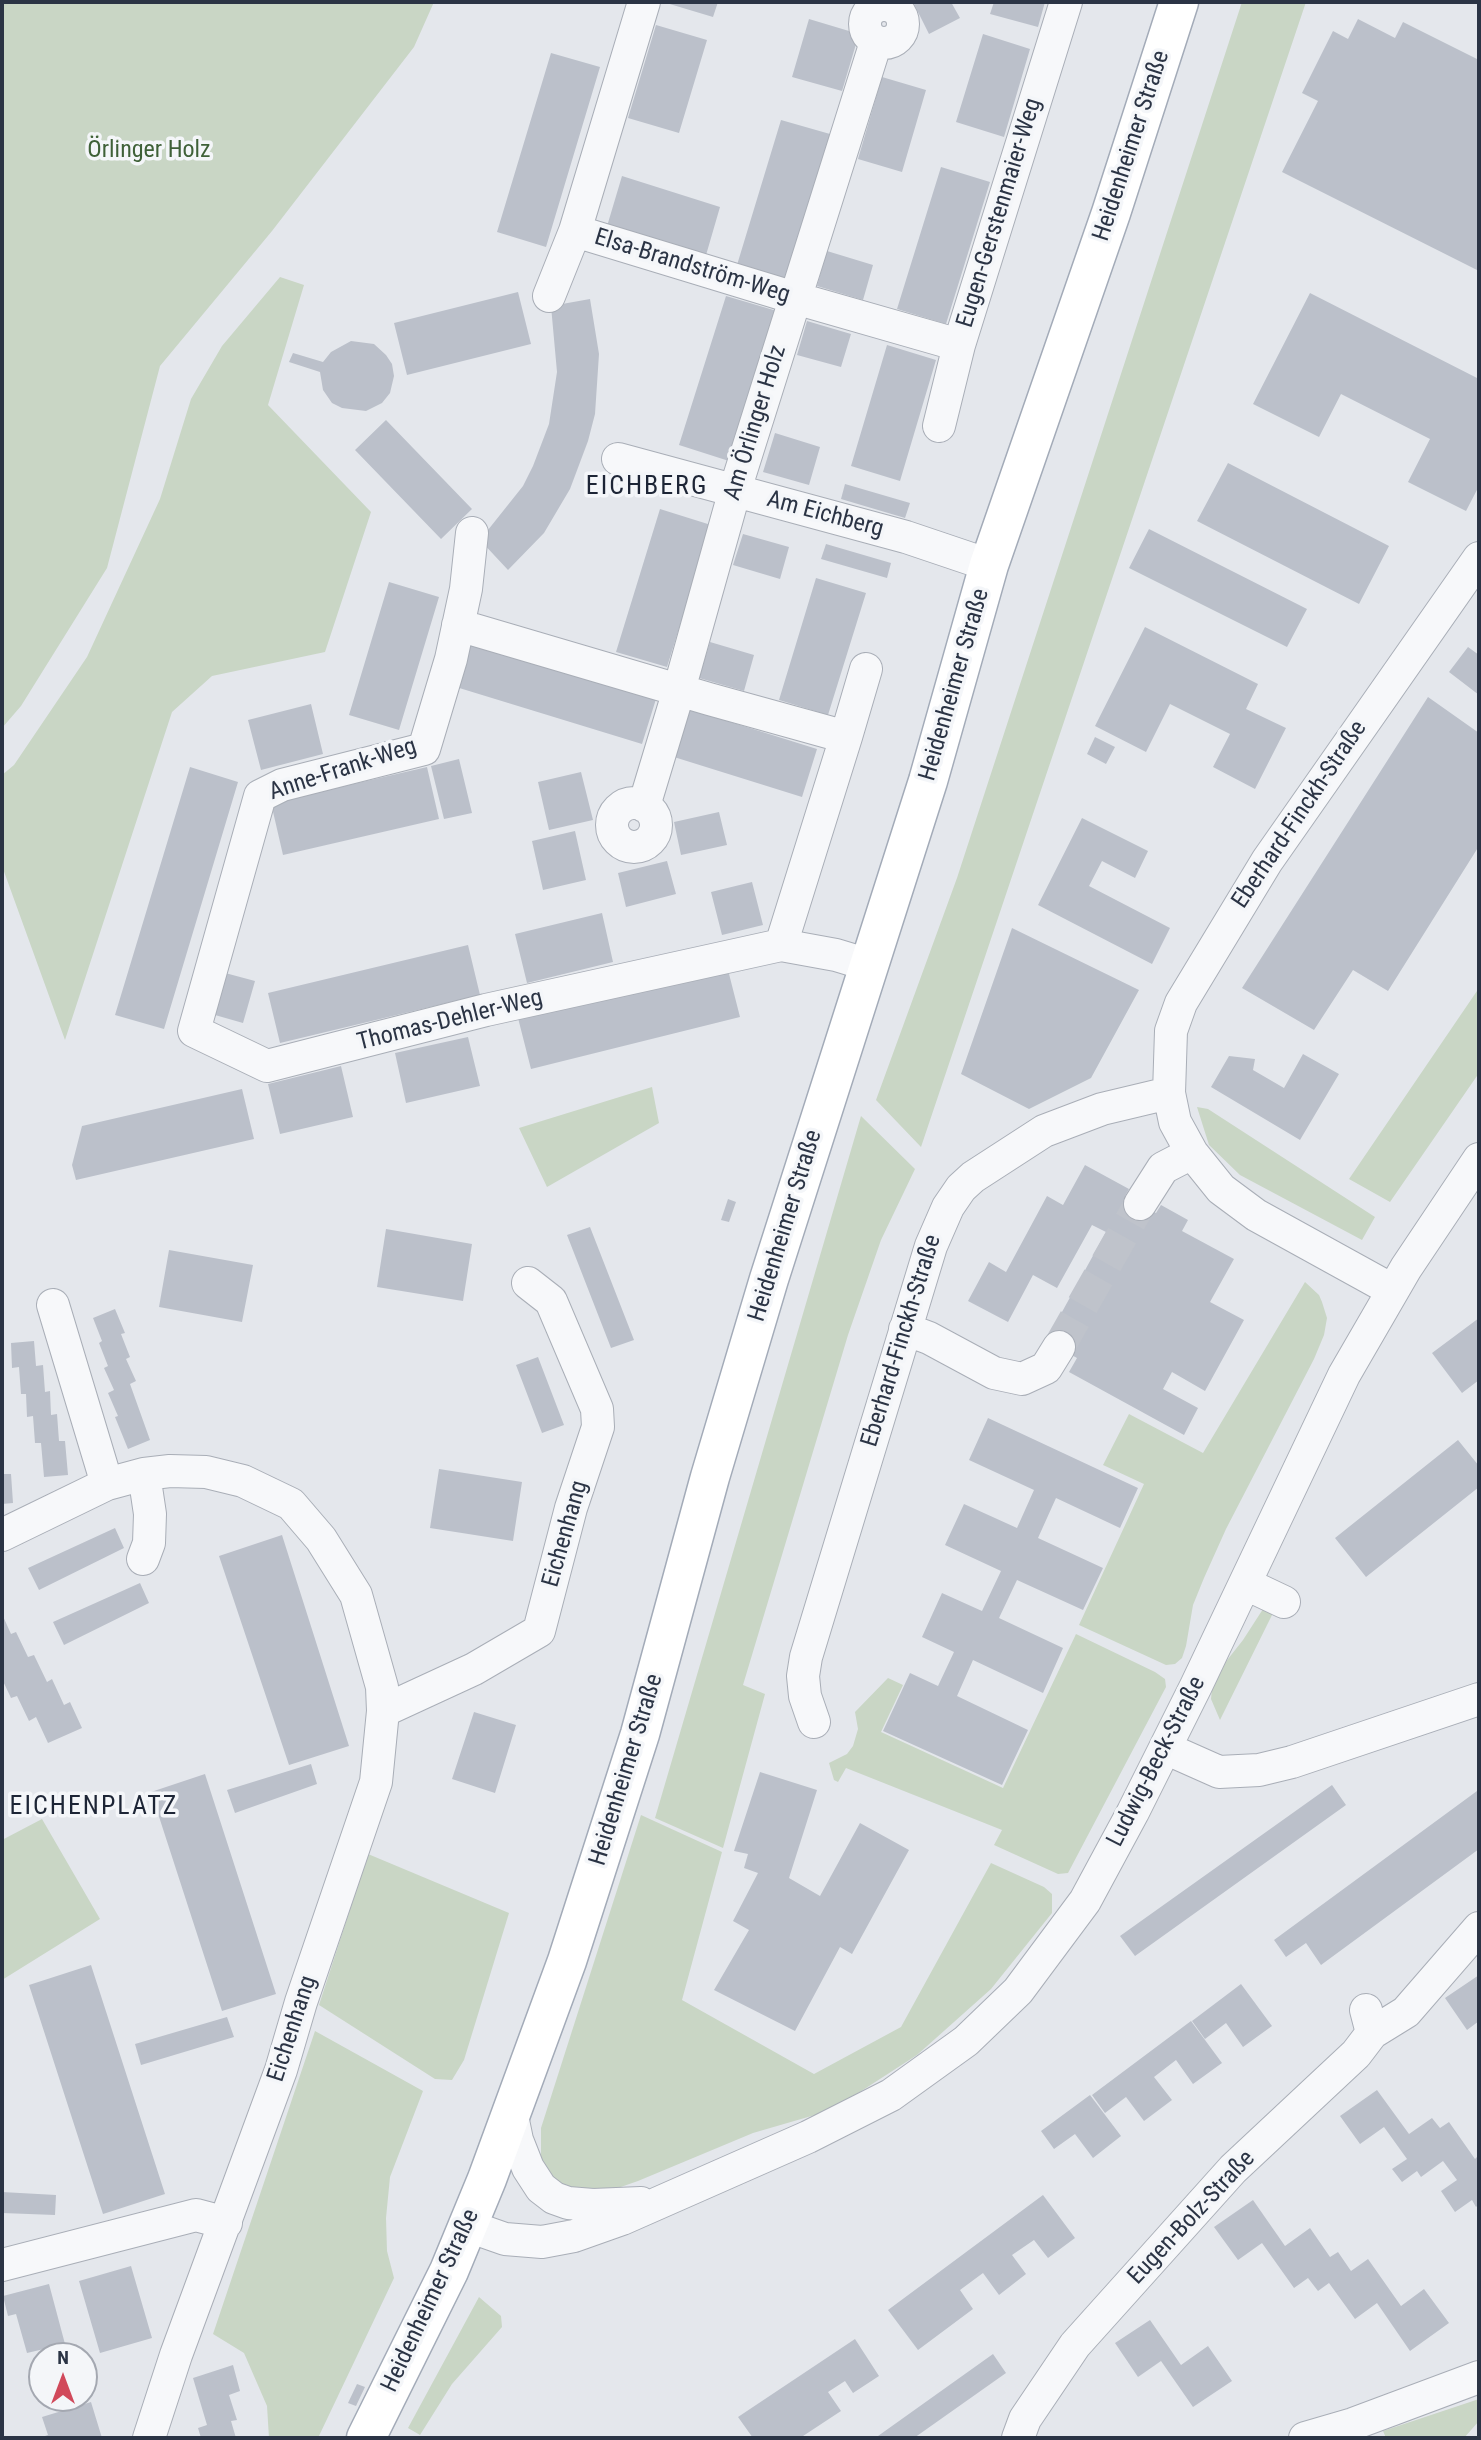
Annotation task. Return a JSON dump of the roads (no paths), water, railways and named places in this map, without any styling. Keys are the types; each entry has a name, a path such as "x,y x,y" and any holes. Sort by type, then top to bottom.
{"main road":[{"name":"Heidenheimer Straße","path":"366,2438 443,2284 468,2226 567,1961 640,1734 710,1477 761,1305 928,781 989,565 1111,213 1179,2"}],"street":[{"name":"Elsa-Brandström-Weg","path":"644,2 575,231 959,345"},
{"name":"Eugen-Gerstenmaier-Weg","path":"939,426 959,345 1066,2"},
{"name":"Am Örlinger Holz","path":"644,806 694,695 735,490 876,42"},
{"path":"549,296 575,231"},
{"name":"Am Eichberg","path":"618,458 906,537 989,565"},
{"path":"472,533 466,589 458,625 846,737"},
{"name":"Eberhard-Finckh-Straße","path":"1392,1290 1256,1215 1221,1189 1192,1153 1175,1122 1168,1093 1171,1031 1181,1003 1266,861 1479,558"},
{"name":"Anne-Frank-Weg","path":"211,964 260,796 282,785 424,749 451,659 458,625"},
{"path":"780,945 866,669"},
{"name":"Thomas-Dehler-Weg","path":"211,964 194,1031 267,1066 486,1010 780,945 836,955 869,965"},
{"name":"Eberhard-Finckh-Straße","path":"814,1722 805,1696 803,1676 806,1657 905,1329 940,1223 948,1207 967,1183 1019,1145 1044,1131 1102,1109 1168,1093"},
{"path":"1140,1204 1163,1168 1192,1153"},
{"name":"Ludwig-Beck-Straße","path":"468,2226 505,2239 552,2241 603,2227 808,2137 891,2095 966,2041 1018,1991 1085,1901 1165,1748 1338,1387 1392,1290 1479,1159"},
{"name":"Eichenhang","path":"383,1711 474,1669 539,1631 571,1508 598,1427 597,1409 551,1301 528,1283"},
{"path":"53,1305 107,1485"},
{"path":"905,1329 929,1338 994,1373 1022,1379 1046,1368 1059,1348"},
{"name":"Eichenhang","path":"2,1535 107,1485 144,1474 170,1471 220,1474 243,1481 291,1504 321,1539 356,1595 382,1687 383,1711 376,1782 301,2002 281,2070 176,2355 149,2438"},
{"path":"143,1559 149,1543 150,1514 144,1474"},
{"path":"1245,1584 1284,1602"},
{"path":"1165,1748 1219,1772 1259,1770 1292,1762 1479,1699"},
{"name":"Eugen-Bolz-Straße","path":"1018,2438 1025,2419 1074,2345 1233,2169 1356,2054 1369,2022 1406,2012 1479,1928"},
{"name":"Ludwig-Beck-Straße","path":"511,2111 517,2140 528,2168 536,2182 554,2198 568,2203 593,2205 663,2201"},
{"path":"2,2265 196,2215 226,2223"},
{"path":"1306,2438 1355,2431 1479,2376"}],"tunnel":[{"path":"1059,1347 1140,1204"}],"district":[{"name":"EICHBERG","path":"647,487"},
{"name":"EICHENPLATZ","path":"94,1807"}],"park label":[{"name":"Örlinger Holz","path":"149,151"}]}
